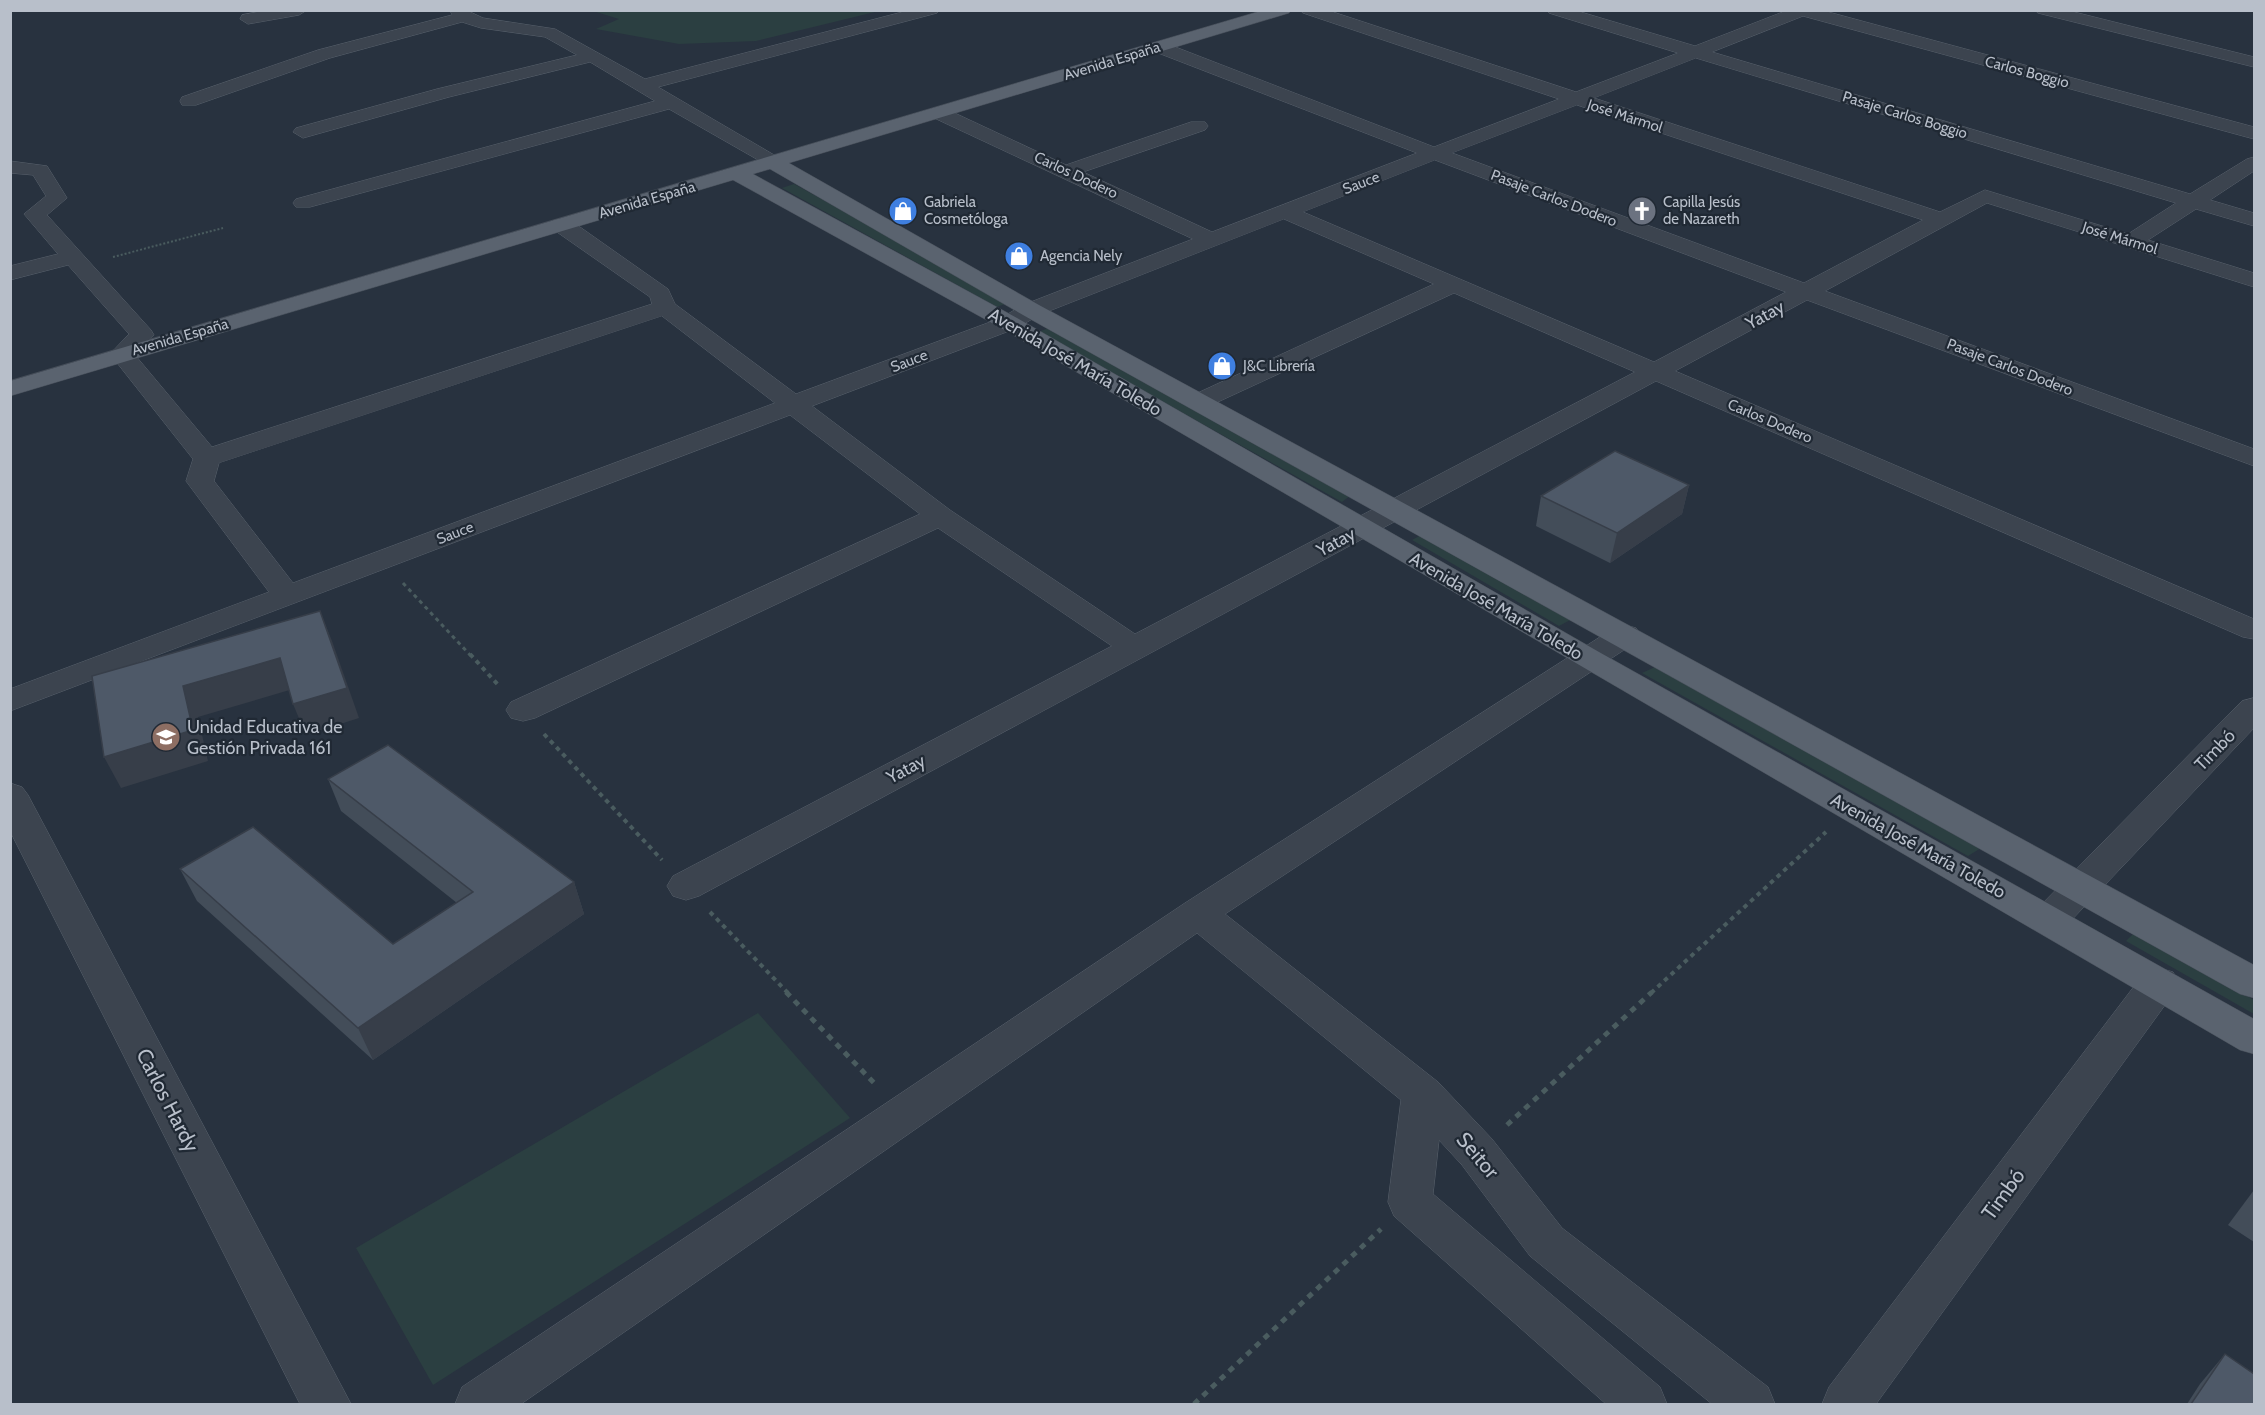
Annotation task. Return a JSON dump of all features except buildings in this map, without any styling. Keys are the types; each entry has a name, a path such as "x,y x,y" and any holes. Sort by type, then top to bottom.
{"main road":[{"name":"Avenida España","path":"10,389 1283,10"},
{"name":"Avenida José María Toledo","path":"774,163 1362,528 1851,810 2050,919 2254,1038"},
{"name":"Avenida José María Toledo","path":"737,174 1020,316 1200,401 2254,983"}],"street":[{"path":"248,19 299,10"},
{"path":"641,86 931,10"},
{"name":"José Mármol","path":"1309,10 1941,219"},
{"name":"Pasaje Carlos Boggio","path":"1555,10 2254,220"},
{"path":"2044,10 2254,62"},
{"name":"Sauce","path":"10,701 792,405 1802,11"},
{"name":"Carlos Boggio","path":"1802,11 2254,133"},
{"path":"189,101 324,54 460,14 481,22 549,33 593,56 668,103 774,163"},
{"name":"Pasaje Carlos Dodero","path":"1159,47 1782,284 1809,291 2254,458"},
{"path":"303,132 443,93 593,56"},
{"path":"303,203 668,103"},
{"name":"Carlos Dodero","path":"939,113 1212,240"},
{"path":"1067,171 1198,126"},
{"path":"2131,241 2254,163"},
{"path":"10,166 40,170 57,198 35,214 75,262 142,335 122,354 207,458"},
{"name":"José Mármol","path":"1985,196 2254,280"},
{"name":"Yatay","path":"686,886 1985,196"},
{"name":"Carlos Dodero","path":"1286,212 2254,630"},
{"path":"562,225 660,294 665,308 940,516 1134,647"},
{"path":"10,273 75,262"},
{"path":"1200,401 1454,284"},
{"path":"207,458 665,308"},
{"path":"207,458 200,481 287,596"},
{"path":"523,710 940,516"},
{"path":"480,1404 1198,913 1626,635"},
{"name":"Timbó","path":"2050,919 2254,709"},
{"name":"Carlos Hardy","path":"10,795 326,1404"},
{"name":"Seitor","path":"1198,913 1423,1094 1477,1152 1546,1242 1750,1404"},
{"name":"Timbó","path":"1847,1404 2159,983"},
{"path":"1423,1094 1410,1202 1642,1404"}],"path":[{"path":"75,262 223,228"},
{"path":"382,561 904,1115"},
{"path":"1477,1152 1851,810"},
{"path":"1194,1404 1410,1202"}],"green space":[{"path":"593,11 879,11 756,41 679,44 596,29 619,19"},
{"path":"794,184 1010,302 997,307 782,188"},
{"path":"1049,328 1351,495 1342,502 1038,332"},
{"path":"1425,533 1574,618 1559,626 1412,540"},
{"path":"1655,667 1981,848 1968,856 1642,673"},
{"path":"2134,933 2254,1000 2254,1014 2126,941"},
{"path":"758,1013 850,1118 433,1385 356,1248"}],"place":[{"name":"Gabriela Cosmetóloga","path":"903,211"},
{"name":"Capilla Jesús de Nazareth","path":"1642,211"},
{"name":"Agencia Nely","path":"1019,256"},
{"name":"J&C Librería","path":"1222,366"},
{"name":"Unidad Educativa de Gestión Privada 161","path":"166,737"}]}
